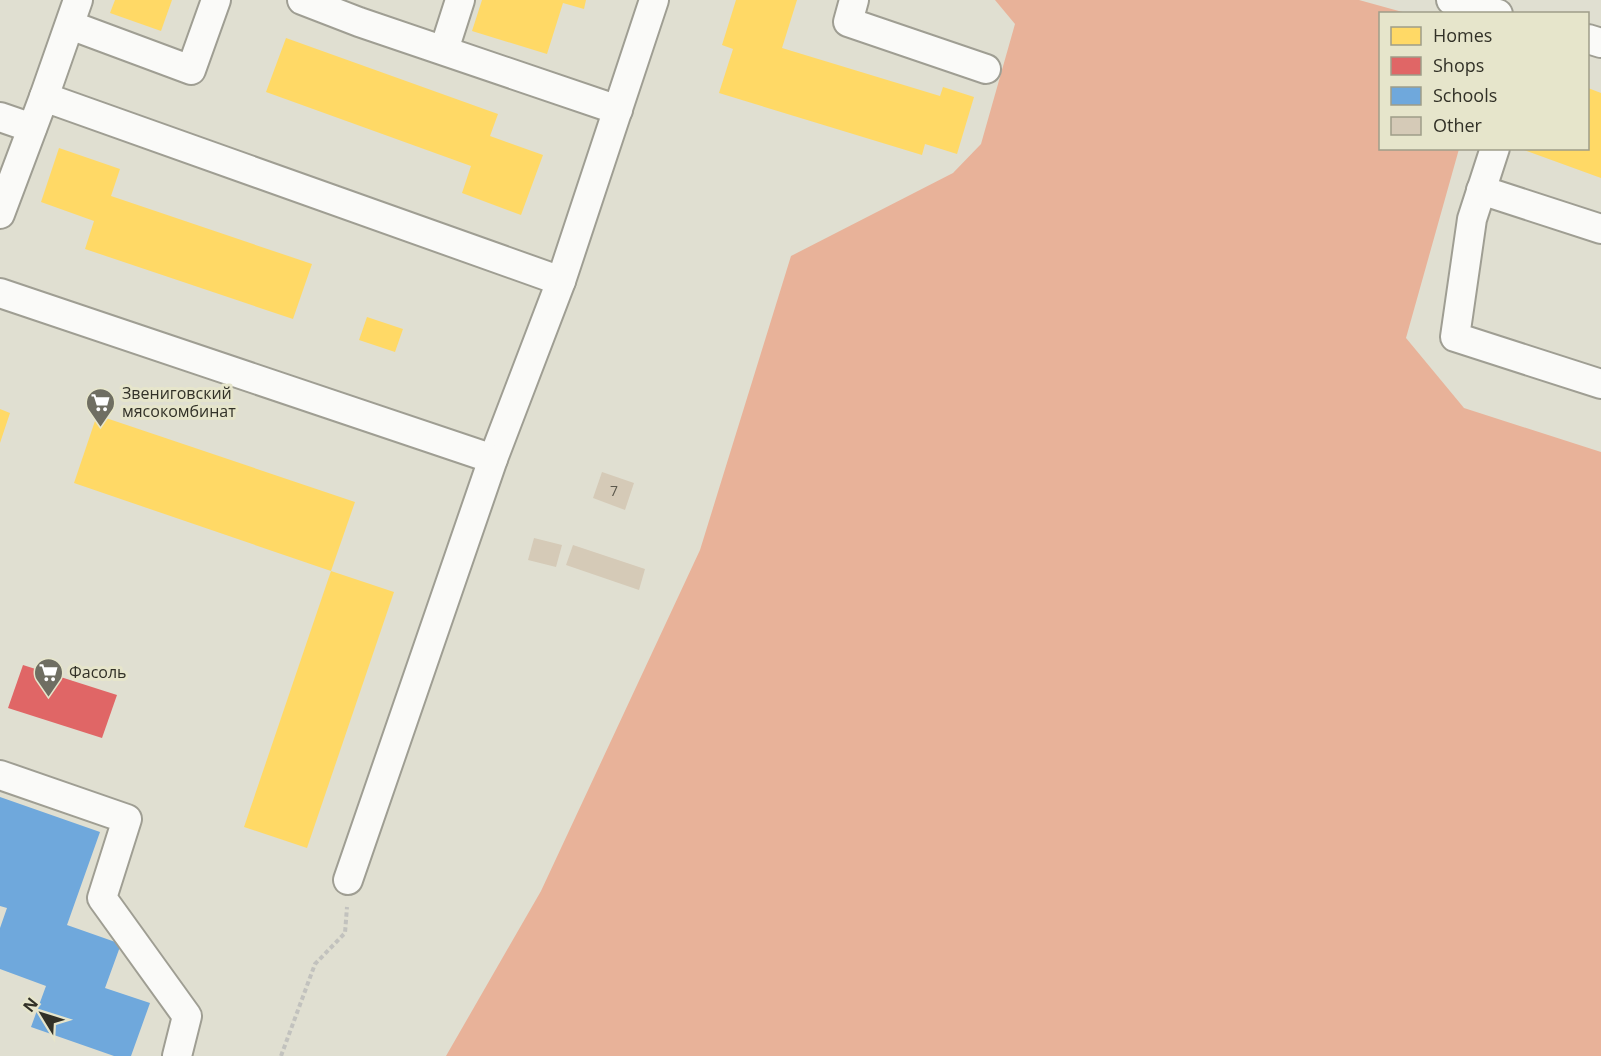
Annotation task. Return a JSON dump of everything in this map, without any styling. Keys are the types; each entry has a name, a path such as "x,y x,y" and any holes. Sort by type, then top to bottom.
{"street":[{"path":"0,214 74,12 191,70 216,0"},
{"path":"302,0 363,11 444,50 618,110"},
{"path":"444,50 460,0"},
{"path":"348,880 493,459 561,281 654,0"},
{"path":"854,0 848,22 986,69"},
{"path":"1451,0 1491,12"},
{"path":"44,97 561,281"},
{"path":"0,117 32,128"},
{"path":"1494,150 1472,219 1455,336 1601,384"},
{"path":"1481,190 1601,230"},
{"path":"0,293 493,459"},
{"path":"0,775 127,819 102,898 187,1016 177,1056"}],"path":[{"path":"281,1056 315,964 345,933 348,880"}],"shaded area":[{"path":"995,0 1359,0 1402,12 1379,12 1379,150 1459,150 1406,338 1464,408 1601,452 1601,1056 446,1056 541,891 700,550 791,256 953,173 981,144 1015,24"}],"building: Homes":[{"path":"115,0 172,0 161,31 110,13"},
{"path":"482,0 586,0 584,9 563,3 547,54 472,31"},
{"path":"736,0 797,0 782,48 940,96 943,87 974,97 957,154 925,144 922,155 719,93 733,49 722,45"},
{"path":"286,38 498,114 490,136 543,155 521,215 462,193 471,166 266,92"},
{"path":"1589,88 1601,93 1601,178 1524,150 1589,150"},
{"path":"59,148 120,169 111,196 312,264 293,319 85,249 94,221 41,202"},
{"path":"367,317 403,329 395,352 359,340"},
{"path":"0,409 10,413 0,443"},
{"path":"97,415 355,502 331,571 74,483"},
{"path":"331,571 394,592 307,848 244,827"}],"building: Shops":[{"path":"23,665 117,695 102,738 8,708"}],"building: Schools":[{"path":"0,797 100,832 67,925 121,944 105,988 150,1003 131,1056 114,1056 31,1027 46,986 0,969 0,928 7,908 0,906"}],"building: Other":[{"path":"602,472 634,483 625,510 593,498"},
{"path":"534,538 562,545 556,567 528,560"},
{"path":"573,545 645,569 639,590 566,565"}],"place":[{"name":"Звениговский мясокомбинат","path":"101,428"},
{"name":"Фасоль","path":"48,698"}]}
